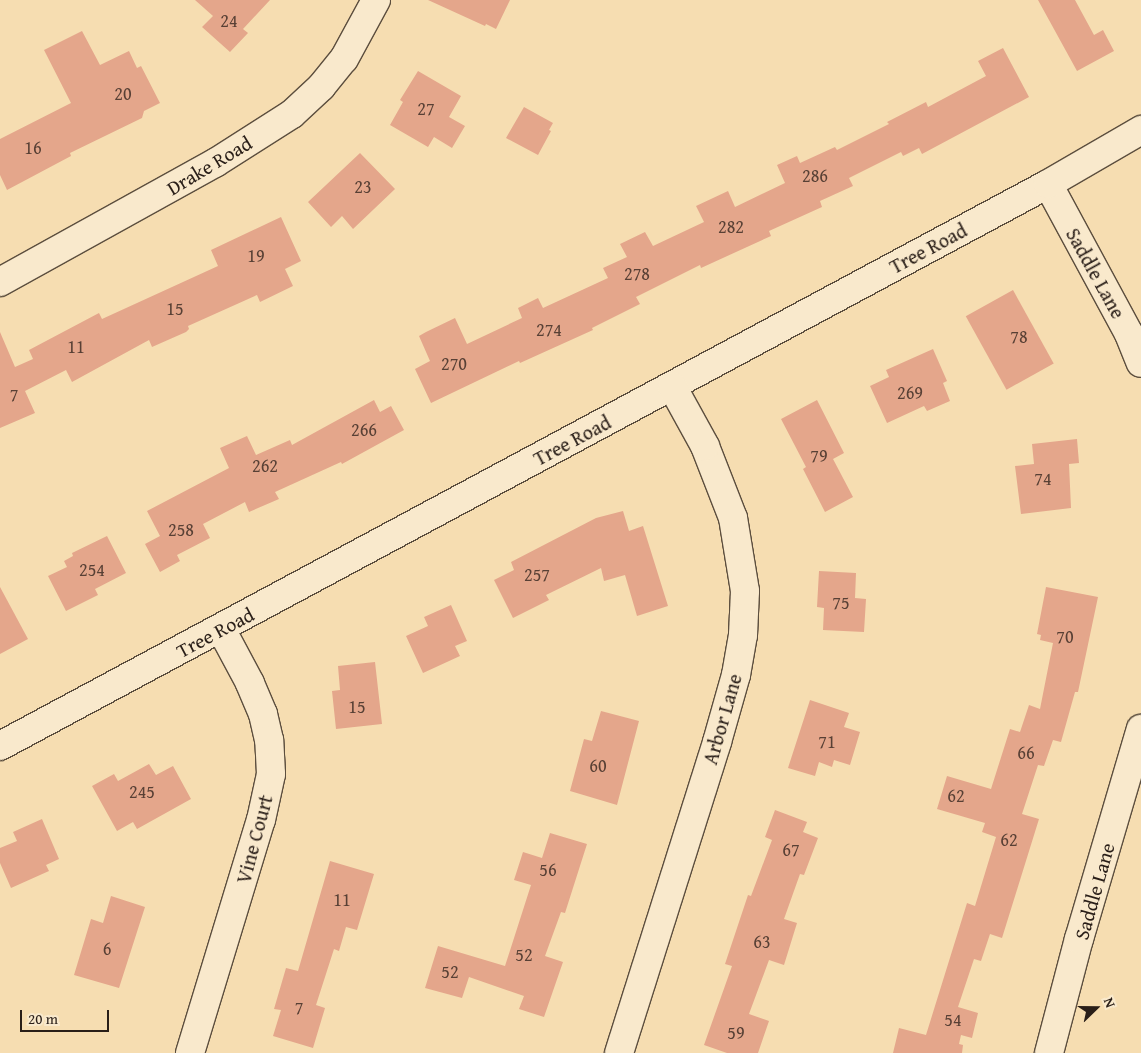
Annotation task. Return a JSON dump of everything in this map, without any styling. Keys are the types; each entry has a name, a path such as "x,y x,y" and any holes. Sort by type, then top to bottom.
{"street":[{"name":"Drake Road","path":"0,282 215,164 292,114 321,87 344,59 376,0"},
{"name":"Tree Road","path":"0,746 1048,184 1141,130"},
{"name":"Saddle Lane","path":"1048,184 1129,334 1141,363"},
{"name":"Arbor Lane","path":"618,1053 719,732 736,675 743,635 745,591 733,518 705,446 672,386"},
{"name":"Vine Court","path":"190,1053 260,820 271,774 269,740 263,714 250,683 221,629"},
{"name":"Saddle Lane","path":"1049,1053 1079,939 1141,729"}],"building":[{"path":"195,0 270,0 243,29 248,33 230,52 202,27 213,16"},
{"path":"428,0 510,0 496,29 486,24 485,26"},
{"path":"1038,0 1075,0 1094,35 1103,30 1114,51 1077,71"},
{"path":"82,31 100,65 129,51 137,68 141,66 160,103 144,111 142,118 70,153 71,156 7,190 0,175 0,139 71,103 44,50"},
{"path":"1003,48 1029,97 922,154 919,148 903,156 901,152 849,178 853,186 820,201 822,207 769,231 771,236 701,268 700,265 636,297 640,304 592,328 593,330 520,363 519,361 431,403 415,369 430,361 419,336 455,318 467,344 522,318 518,308 538,298 543,308 608,278 603,268 627,257 620,244 645,232 653,246 704,222 696,206 728,191 735,207 785,183 777,165 797,156 800,163 835,147 837,150 889,124 887,122 926,102 928,107 986,76 978,61"},
{"path":"418,71 461,96 449,117 465,126 452,148 434,137 428,147 390,125 403,102 400,100"},
{"path":"524,107 553,123 549,130 551,131 538,155 506,138"},
{"path":"360,153 395,189 353,229 342,216 331,227 308,202"},
{"path":"281,217 301,261 285,269 293,286 260,302 257,295 188,326 189,329 186,332 152,347 149,340 72,382 66,370 25,391 35,413 0,428 0,332 15,367 33,359 29,350 99,313 102,319 218,266 211,250"},
{"path":"1013,290 1054,363 1006,390 966,316"},
{"path":"933,349 947,381 943,383 950,401 927,411 924,406 887,423 870,386 889,377 886,370"},
{"path":"374,400 380,412 391,406 404,430 342,464 341,462 275,492 279,499 249,512 245,502 203,524 210,538 177,555 180,561 160,572 145,544 160,536 147,511 229,468 220,448 247,436 256,455 290,440 292,445"},
{"path":"817,400 844,453 833,459 853,497 825,512 803,469 806,467 781,419"},
{"path":"1077,439 1079,463 1069,464 1071,508 1021,514 1015,466 1034,464 1032,444"},
{"path":"623,511 629,531 643,526 668,606 637,616 625,575 604,581 601,568 546,595 549,600 513,618 494,580 514,570 511,562 596,518"},
{"path":"107,536 126,573 95,589 98,595 66,611 48,576 67,567 64,561 73,556 72,553"},
{"path":"819,571 856,573 855,598 866,599 864,632 823,630 824,608 817,607"},
{"path":"0,587 28,639 0,654"},
{"path":"1046,587 1098,597 1078,692 1075,692 1061,742 1053,740 1044,766 1038,765 1022,814 1039,819 1002,938 990,934 981,961 974,959 958,1007 978,1013 972,1038 961,1035 959,1044 963,1045 962,1053 893,1053 899,1028 926,1035 967,903 975,906 996,837 982,832 985,823 937,809 947,776 991,789 1010,729 1020,732 1029,705 1040,709 1053,643 1040,640 1041,635 1037,634"},
{"path":"451,605 467,641 455,646 460,656 423,673 406,636 428,626 424,617"},
{"path":"375,662 382,724 336,729 332,691 340,690 338,666"},
{"path":"810,700 849,713 844,727 860,732 850,765 834,760 832,767 819,762 815,776 788,768"},
{"path":"601,711 639,721 617,805 570,791 584,739 592,741"},
{"path":"149,764 156,775 173,766 191,799 137,829 133,822 117,831 92,786 114,774 118,781"},
{"path":"775,810 807,822 803,832 818,838 804,875 800,874 784,919 797,923 784,965 769,960 749,1014 769,1021 758,1053 727,1053 704,1045 732,966 725,964 748,895 751,896 772,840 765,837"},
{"path":"42,819 59,859 46,865 49,871 11,888 0,863 0,848 17,841 13,832"},
{"path":"550,833 587,844 565,913 561,912 545,956 563,962 544,1017 519,1009 524,996 469,977 462,998 425,988 438,946 505,966 531,885 514,880 523,852 542,858"},
{"path":"330,861 374,874 357,930 346,927 339,951 334,949 316,1005 325,1008 313,1048 273,1036 281,1010 274,1009 286,968 298,971"},
{"path":"111,896 145,907 119,988 74,975 91,919 103,923"}]}
